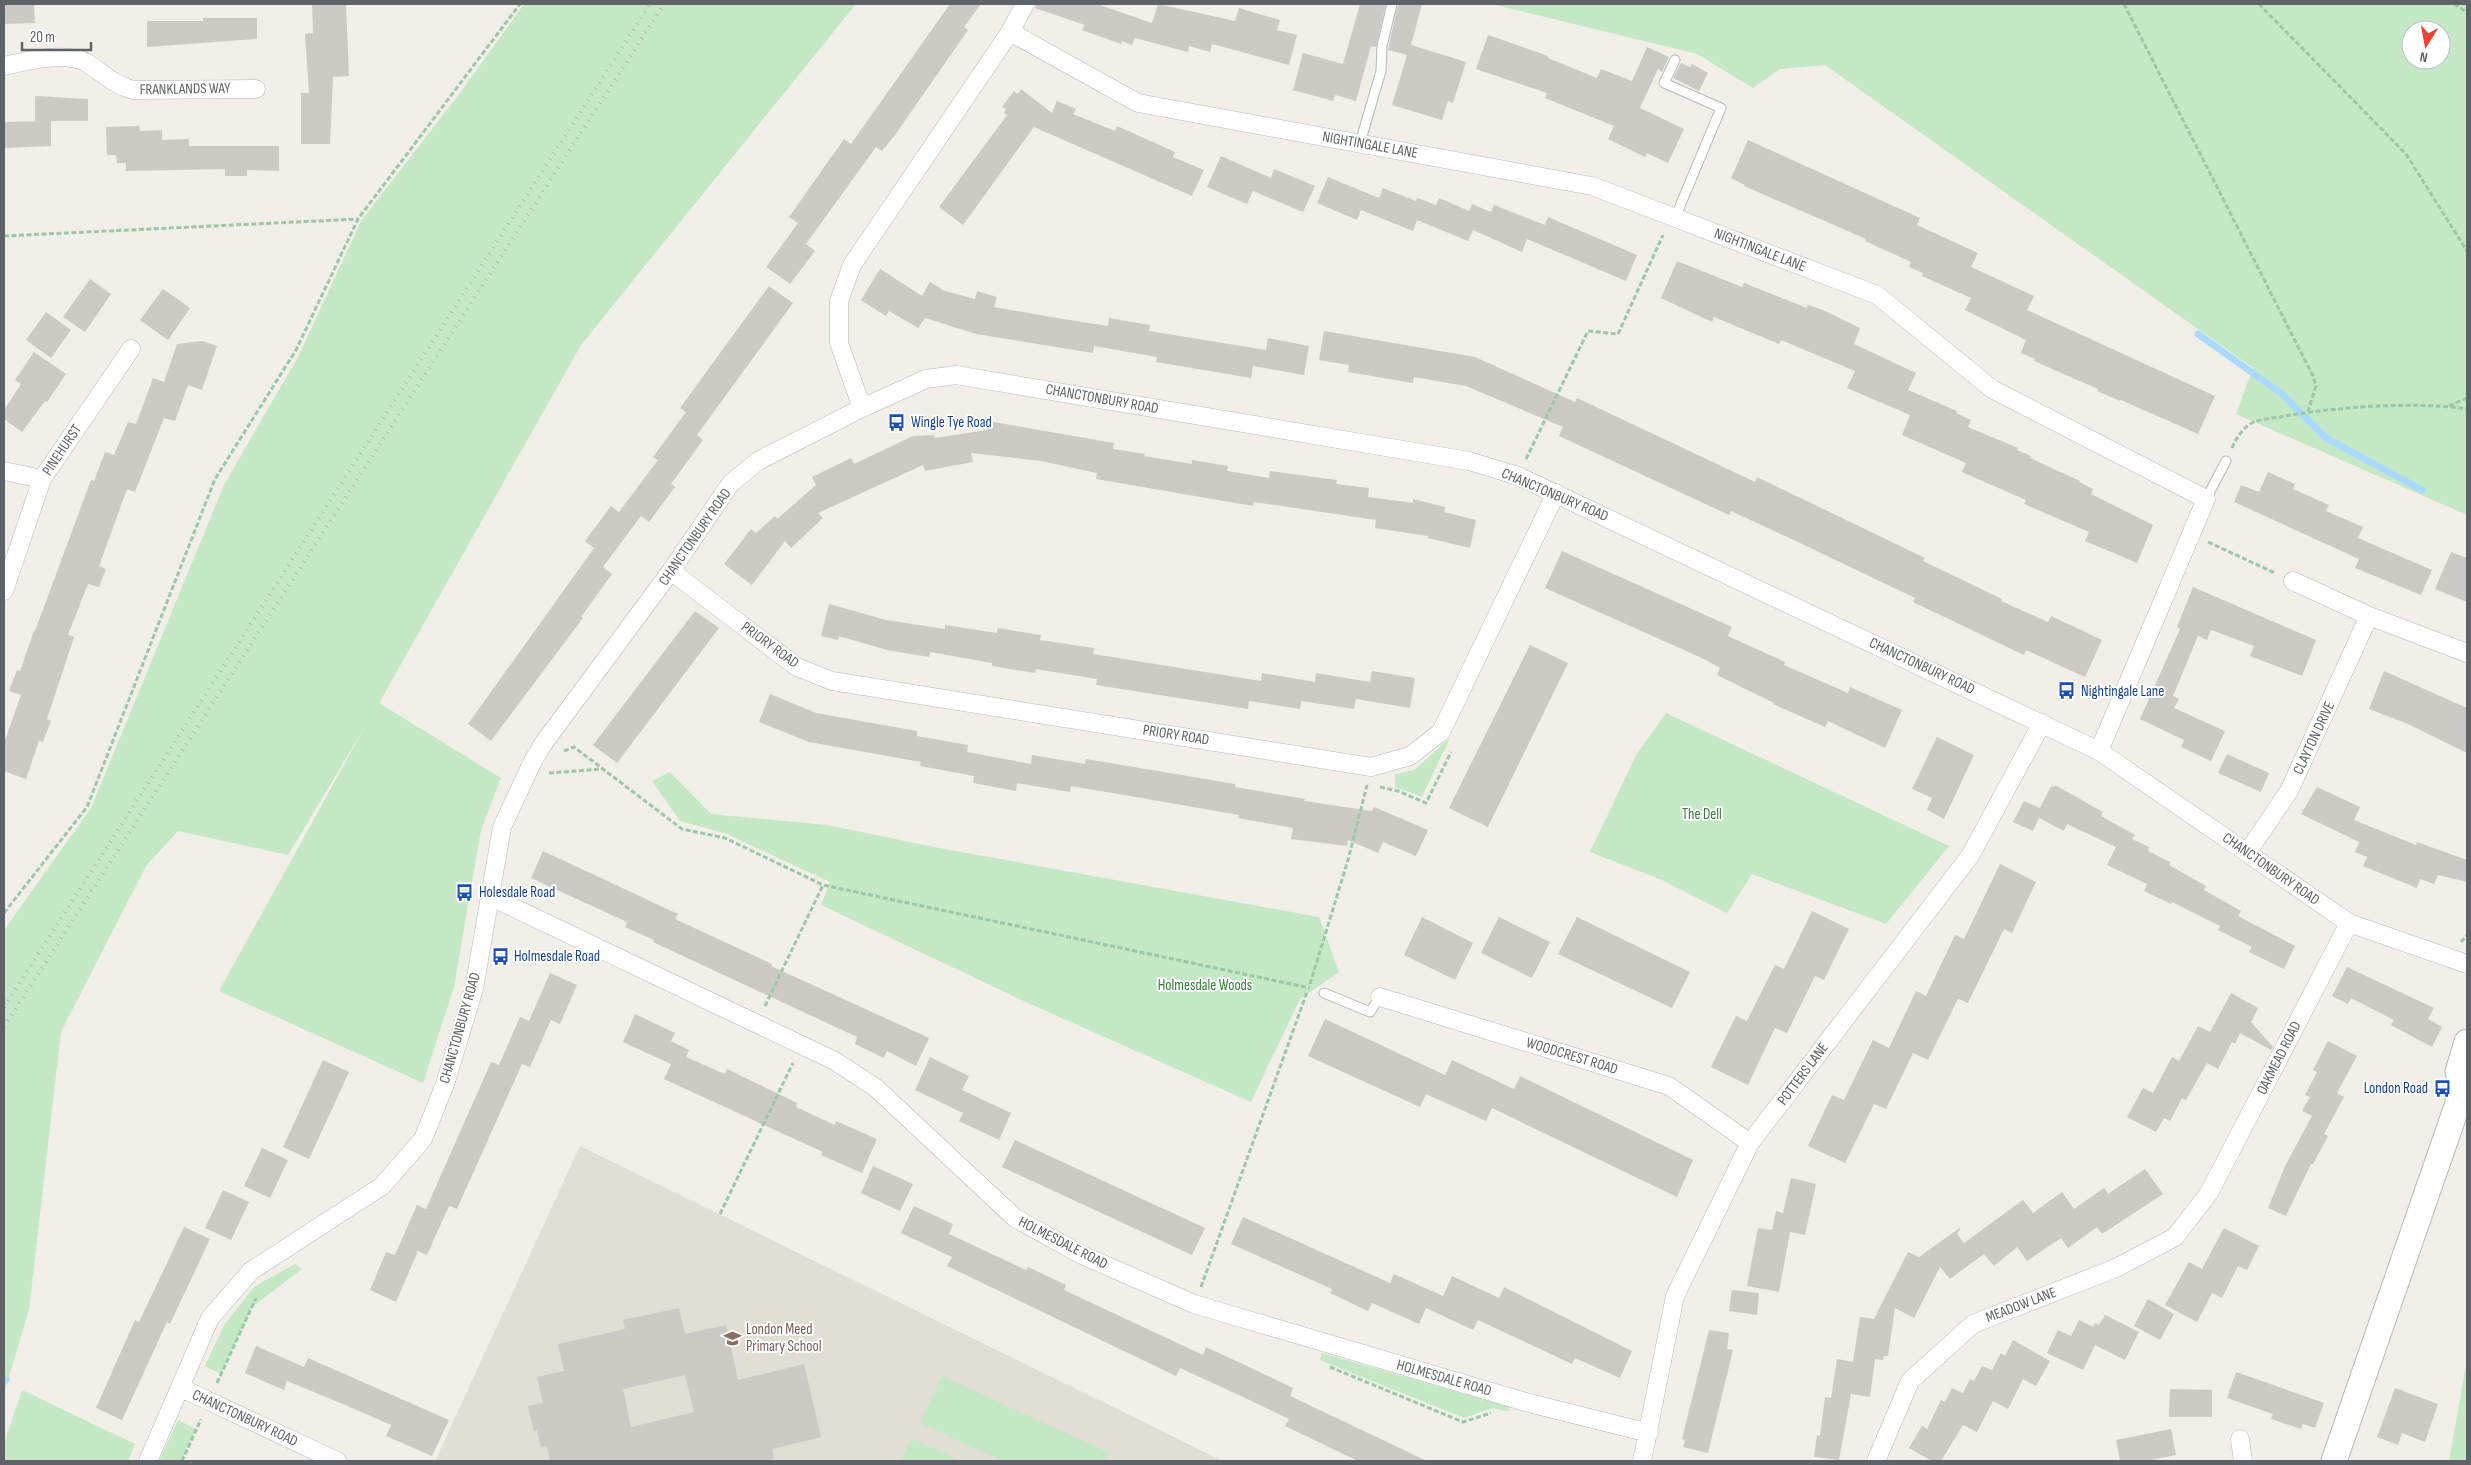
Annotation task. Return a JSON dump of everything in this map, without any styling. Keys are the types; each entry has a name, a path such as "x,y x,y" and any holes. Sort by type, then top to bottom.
{"main road":[{"path":"2334,1461 2466,1086 2458,1072 2467,1042"}],"street":[{"path":"862,408 839,343 839,301 852,265 1010,32 1025,4"},
{"name":"NIGHTINGALE LANE","path":"1010,32 1138,103 1360,142 1592,186 1877,296 1992,389 2206,499"},
{"name":"FRANKLANDS WAY","path":"4,66 29,60 70,58 86,62 119,87 133,90 256,89"},
{"name":"PINEHURST","path":"4,591 42,479 131,349"},
{"name":"CHANCTONBURY ROAD","path":"148,1461 210,1318 251,1272 382,1186 423,1139 445,1084 474,989 502,827 532,761 543,744 671,572 738,478 758,461 862,408 926,379 956,375 1469,461 1518,476 2100,751 2349,923 2467,964"},
{"path":"4,471 42,479"},
{"name":"PRIORY ROAD","path":"671,572 797,667 832,681 1369,776 1410,756 1441,732 1556,493"},
{"path":"2100,751 2206,499"},
{"path":"2293,581 2369,616 2467,653"},
{"name":"CLAYTON DRIVE","path":"2247,853 2289,791 2369,616"},
{"name":"POTTERS LANE","path":"1642,1461 1675,1296 1750,1143 1970,856 2042,723"},
{"name":"HOLMESDALE ROAD","path":"489,896 758,1022 835,1061 876,1088 1014,1218 1082,1255 1194,1304 1529,1403 1649,1433"},
{"name":"OAKMEAD ROAD","path":"2209,1193 2349,923"},
{"name":"WOODCREST ROAD","path":"1380,997 1669,1086 1750,1143"},
{"name":"MEADOW LANE","path":"1876,1461 1910,1381 1973,1324 2116,1268 2174,1237 2209,1193"},
{"name":"CHANCTONBURY ROAD","path":"181,1388 337,1461"},
{"path":"2240,1439 2243,1461"}],"lane":[{"path":"1360,142 1381,71 1382,46 1392,4"},
{"path":"1674,217 1721,108 1664,82 1675,60"},
{"path":"2206,499 2226,460"},
{"path":"1324,994 1370,1012 1380,997"}],"path":[{"path":"4,913 87,807 215,479 296,350 358,219 520,4"},
{"path":"2124,4 2313,376 2316,386 2306,411"},
{"path":"2259,4 2406,154 2467,251"},
{"path":"2454,4 2467,12"},
{"path":"1518,476 1588,332 1618,334 1674,217"},
{"path":"4,236 358,219"},
{"path":"2449,406 2467,398"},
{"path":"2226,460 2239,434 2253,422 2306,411 2449,406 2467,409"},
{"path":"2192,534 2293,581"},
{"path":"1194,1304 1309,988 1348,860 1369,776 1426,803 1457,739 1441,732"},
{"path":"543,744 561,753 574,747 682,830 725,838 822,885 1309,988 1324,994"},
{"path":"532,761 549,774 602,769"},
{"path":"758,1022 822,885"},
{"path":"720,1214 802,1044"},
{"path":"182,1461 263,1284 251,1272"},
{"path":"1317,1341 1313,1360 1463,1422 1495,1412"}],"shaded area":[{"name":"London Meed Primary School","path":"580,1146 1223,1461 435,1461"}],"green space":[{"path":"524,4 856,4 581,345 379,703 501,778 481,830 454,987 423,1083 219,991 366,725 288,855 178,831 146,866 61,1032 29,1310 4,1393 4,930 91,808 224,485 299,355 361,221 460,93"},
{"path":"1492,4 2467,4 2467,515 2236,414 2253,368 1825,65 1780,69 1753,88 1697,54"},
{"name":"The Dell","path":"1666,713 1949,846 1886,924 1752,874 1727,913 1662,880 1590,852 1636,755"},
{"path":"1450,738 1422,797 1395,787 1395,774 1414,770"},
{"name":"Holmesdale Woods","path":"670,772 711,814 827,825 934,847 1319,917 1339,972 1300,999 1251,1102 1028,1003 821,905 830,882 727,834 680,821 652,781"},
{"path":"295,1264 302,1269 252,1307 221,1374 205,1366 224,1325 255,1286"},
{"path":"1322,1353 1510,1407 1508,1411 1492,1408 1464,1418 1320,1360"},
{"path":"2467,1359 2467,1461 2449,1461"},
{"path":"942,1376 1109,1453 1105,1461 1003,1461 920,1423"},
{"path":"22,1390 135,1444 128,1461 4,1461 4,1443"},
{"path":"178,1420 196,1429 182,1461 159,1461"},
{"path":"911,1438 961,1461 901,1461"}],"building":[{"path":"4,4 34,4 35,23 4,24"},
{"path":"312,4 346,4 349,76 333,77 330,144 301,144 301,93 309,93 305,34 313,33"},
{"path":"950,4 981,4 964,27 968,30 895,135 882,151 876,147 806,244 815,251 790,284 766,267 798,223 789,217 844,139 851,144"},
{"path":"1036,4 1097,4 1152,23 1158,4 1235,21 1239,8 1280,20 1277,30 1297,35 1289,65 1212,44 1210,52 1189,46 1188,52 1135,38 1132,45 1122,41 1121,44 1082,30 1085,25 1035,8"},
{"path":"1360,4 1386,4 1376,47 1371,46 1356,101 1335,95 1333,101 1293,90 1303,53 1343,64"},
{"path":"1398,4 1422,4 1411,45 1466,62 1453,103 1448,101 1442,120 1392,105 1407,55 1388,50"},
{"path":"203,18 257,18 257,39 147,47 147,21 203,21"},
{"path":"1488,35 1548,56 1548,58 1597,78 1601,69 1632,81 1647,47 1669,57 1662,72 1658,69 1640,108 1684,129 1668,163 1647,153 1645,157 1608,139 1614,126 1545,98 1547,93 1476,69"},
{"path":"1681,63 1690,67 1692,64 1708,73 1699,91 1673,78"},
{"path":"1021,89 1052,113 1057,101 1076,109 1073,114 1115,131 1117,126 1175,152 1173,157 1204,170 1192,196 1034,127 963,225 939,207 1007,115 1004,113 1006,109 1002,107 1014,91 1018,94"},
{"path":"35,96 88,99 88,121 51,121 51,146 4,148 4,122 48,121 35,121"},
{"path":"139,126 140,131 162,130 162,140 189,139 189,146 279,146 279,171 247,170 247,176 225,176 225,169 126,171 126,163 117,163 116,155 107,155 106,127"},
{"path":"1748,140 1920,218 1917,225 1978,253 1971,267 2034,296 2027,310 2215,396 2198,434 2097,391 2098,389 2034,361 2035,359 2021,353 2026,340 1965,310 1971,298 1922,276 1923,273 1909,267 1911,262 1865,241 1866,239 1744,186 1731,178"},
{"path":"1221,156 1271,178 1274,169 1315,186 1303,212 1253,191 1247,204 1207,187"},
{"path":"1328,177 1379,198 1383,188 1416,201 1417,198 1436,205 1439,198 1469,211 1472,204 1491,212 1494,205 1545,225 1548,217 1637,255 1626,281 1527,239 1522,252 1473,230 1468,241 1417,220 1413,231 1361,210 1357,220 1317,203"},
{"path":"1677,261 1742,287 1744,283 1807,308 1808,305 1823,310 1860,328 1854,344 1916,373 1908,390 1957,411 1956,413 1971,420 1968,427 2018,448 2017,450 2031,456 2030,458 2093,489 2091,494 2153,525 2137,563 2085,541 2089,532 2024,504 2026,500 1962,472 1966,463 1902,435 1910,415 1847,388 1855,371 1781,340 1779,344 1714,317 1712,322 1661,298"},
{"path":"880,269 922,296 930,282 945,291 975,299 977,291 997,297 994,307 1057,318 1108,326 1109,318 1150,325 1149,331 1266,350 1268,338 1309,346 1304,375 1253,366 1251,378 1156,362 1157,357 1094,346 1093,353 976,334 925,318 918,328 889,311 886,316 861,300"},
{"path":"90,279 111,294 85,332 63,317"},
{"path":"769,286 793,303 697,435 703,440 671,484 675,487 649,522 641,516 603,567 612,574 581,617 583,618 491,741 468,724 594,548 585,541 611,506 619,512 658,460 653,457 686,412 680,408"},
{"path":"163,289 190,308 168,340 140,320"},
{"path":"46,312 71,330 51,358 26,340"},
{"path":"1324,331 1475,357 1575,402 1577,398 1755,482 1757,477 1925,558 1923,561 2002,599 2001,601 2048,622 2051,616 2102,640 2085,677 2026,650 2024,655 1913,602 1915,598 1798,542 1731,511 1729,515 1559,436 1563,427 1466,386 1414,377 1413,383 1348,372 1349,365 1319,360"},
{"path":"202,341 217,346 202,390 188,385 175,421 164,418 135,492 127,489 99,566 106,569 99,587 88,584 68,635 74,637 47,719 51,721 43,742 39,741 26,779 4,771 4,743 21,695 9,691 17,670 20,671 91,480 94,481 105,452 114,455 128,422 136,424 153,378 164,382 177,344"},
{"path":"34,352 66,374 47,402 45,401 22,432 4,419 4,410 21,384 15,380"},
{"path":"988,421 1114,443 1113,449 1145,454 1144,456 1192,464 1192,460 1228,466 1227,471 1269,478 1270,471 1337,480 1336,484 1369,488 1368,497 1413,503 1413,499 1445,507 1444,512 1476,520 1470,548 1428,538 1428,536 1375,528 1376,520 1254,502 1253,506 1096,479 1097,473 1041,461 971,453 973,462 925,471 923,465 818,513 823,518 791,548 785,541 752,585 724,564 751,529 756,533 775,516 777,519 816,485 812,477 851,458 854,464 913,436 934,435 935,438 987,430"},
{"path":"2268,472 2295,484 2293,489 2329,505 2326,511 2363,527 2358,538 2432,570 2421,595 2355,568 2359,559 2234,502 2241,485 2259,492"},
{"path":"1562,551 1732,627 1728,636 1785,662 1784,665 1848,693 1850,687 1902,710 1885,748 1828,721 1825,727 1773,704 1717,675 1720,668 1704,659 1545,588"},
{"path":"2451,552 2467,558 2467,602 2435,589"},
{"path":"2193,587 2316,640 2302,676 2250,656 2254,646 2211,630 2207,640 2198,636 2173,696 2179,699 2174,708 2225,731 2211,761 2181,747 2184,740 2140,719 2180,629 2177,627"},
{"path":"829,604 886,620 945,629 945,625 997,633 998,628 1041,635 1040,640 1094,648 1093,654 1261,681 1262,673 1315,682 1316,673 1370,682 1372,671 1415,678 1410,708 1356,699 1354,709 1301,701 1300,709 1249,701 1248,709 1096,685 1097,679 1036,669 1035,673 992,666 992,663 930,652 929,657 887,650 839,636 838,640 821,636"},
{"path":"695,611 719,628 617,763 593,745"},
{"path":"1530,645 1568,663 1488,827 1449,808"},
{"path":"2384,671 2467,708 2467,753 2408,724 2369,709"},
{"path":"770,694 816,713 917,731 917,736 968,745 967,752 1031,764 1032,755 1085,764 1086,759 1235,784 1235,787 1305,799 1304,801 1372,811 1374,807 1428,830 1416,856 1383,842 1378,853 1348,840 1347,846 1291,839 1293,828 1238,818 1239,815 1124,795 1071,786 1070,792 1017,783 1016,791 973,783 974,776 920,766 921,762 809,742 759,722"},
{"path":"1937,737 1974,755 1944,819 1927,810 1932,798 1912,789"},
{"path":"2227,754 2269,773 2261,792 2218,773"},
{"path":"2055,785 2103,812 2101,816 2135,835 2132,839 2149,847 2148,851 2170,862 2169,865 2206,886 2204,890 2241,911 2238,916 2295,946 2284,969 2249,952 2252,947 2218,930 2220,926 2172,902 2171,904 2144,891 2147,884 2107,865 2116,847 2067,824 2064,831 2039,818 2033,831 2013,822 2024,801 2040,808 2051,786 2054,787"},
{"path":"2317,787 2360,807 2354,820 2416,845 2417,842 2467,860 2467,882 2438,875 2434,884 2420,879 2417,888 2363,866 2367,857 2355,852 2359,842 2301,814"},
{"path":"543,851 678,914 675,919 772,964 771,966 929,1038 916,1066 887,1051 884,1058 855,1044 857,1037 653,942 654,940 625,927 627,922 531,878"},
{"path":"2000,864 2036,882 2012,933 2004,929 1968,1003 1958,999 1928,1060 1913,1053 1886,1109 1874,1104 1845,1163 1808,1146 1832,1095 1844,1100 1873,1040 1889,1048 1916,991 1926,996 1955,935 1964,939"},
{"path":"1812,911 1849,929 1824,980 1815,976 1787,1033 1775,1028 1748,1085 1711,1067 1736,1016 1747,1021 1775,965 1784,969"},
{"path":"1422,917 1473,943 1455,980 1404,955"},
{"path":"1499,917 1550,942 1532,978 1481,953"},
{"path":"1577,917 1690,972 1672,1008 1558,954"},
{"path":"2347,967 2434,1008 2428,1019 2442,1027 2432,1047 2391,1025 2394,1020 2351,998 2348,1004 2332,996"},
{"path":"550,973 577,985 560,1024 551,1020 530,1067 522,1064 457,1209 449,1206 427,1255 418,1251 396,1302 370,1290 386,1252 395,1255 417,1205 426,1209 491,1062 499,1065 520,1017 529,1021"},
{"path":"2231,993 2258,1008 2251,1022 2273,1047 2271,1050 2240,1033 2235,1044 2232,1042 2218,1069 2207,1063 2186,1100 2182,1098 2170,1121 2164,1118 2156,1132 2127,1117 2143,1088 2153,1093 2172,1057 2179,1061 2198,1026 2210,1032"},
{"path":"635,1014 675,1033 671,1041 689,1050 686,1057 725,1074 727,1069 797,1103 796,1107 835,1125 836,1121 877,1139 862,1173 821,1155 823,1152 664,1079 671,1064 623,1042"},
{"path":"1325,1019 1445,1075 1452,1060 1514,1089 1520,1076 1693,1160 1677,1197 1492,1108 1486,1121 1426,1094 1420,1107 1308,1056"},
{"path":"2328,1041 2357,1056 2337,1093 2344,1097 2324,1134 2328,1136 2313,1164 2311,1164 2286,1216 2268,1208 2286,1164 2312,1116 2302,1111 2310,1097 2305,1095 2317,1072 2313,1070"},
{"path":"930,1057 969,1076 962,1090 1011,1113 999,1140 959,1121 963,1113 915,1090"},
{"path":"323,1060 349,1072 309,1159 283,1147"},
{"path":"1015,1140 1205,1228 1192,1255 1002,1167"},
{"path":"262,1148 288,1160 270,1198 244,1186"},
{"path":"873,1166 913,1184 900,1211 861,1193"},
{"path":"2145,1169 2163,1194 2102,1234 2097,1227 2068,1248 2061,1238 2027,1261 2017,1247 1994,1266 1984,1254 1950,1279 1940,1267 1914,1318 1895,1308 1888,1356 1884,1356 1883,1360 1875,1359 1870,1397 1851,1394 1839,1460 1814,1457 1817,1435 1820,1436 1825,1397 1831,1398 1837,1359 1853,1362 1860,1317 1874,1319 1908,1252 1919,1257 1961,1227 1957,1234 1964,1243 2023,1200 2033,1213 2062,1192 2074,1209 2104,1188 2108,1194"},
{"path":"1791,1178 1816,1184 1805,1235 1790,1232 1779,1292 1747,1286 1758,1228 1772,1230 1776,1211 1783,1213"},
{"path":"223,1190 249,1202 231,1240 205,1228"},
{"path":"914,1206 953,1224 949,1234 1026,1270 1028,1267 1066,1285 1064,1290 1203,1355 1206,1347 1266,1375 1293,1388 1290,1396 1427,1461 1358,1461 1285,1426 1289,1419 1241,1396 1180,1368 1176,1376 947,1266 952,1257 901,1233"},
{"path":"1243,1217 1390,1283 1394,1274 1443,1296 1452,1276 1499,1298 1504,1287 1632,1351 1620,1378 1575,1358 1572,1364 1478,1320 1473,1330 1426,1308 1419,1324 1372,1303 1368,1311 1330,1293 1332,1289 1231,1244"},
{"path":"184,1227 210,1239 170,1324 167,1322 122,1420 96,1408 135,1320 139,1322"},
{"path":"2224,1228 2259,1246 2247,1270 2238,1266 2222,1298 2212,1293 2197,1322 2165,1305 2189,1262 2202,1269"},
{"path":"1732,1290 1759,1293 1757,1315 1729,1311"},
{"path":"2148,1299 2174,1314 2160,1340 2134,1326"},
{"name":"London Meed Primary School","path":"679,1308 685,1334 726,1325 738,1380 804,1364 821,1437 772,1449 774,1459 763,1461 550,1461 547,1446 541,1447 537,1430 534,1431 528,1406 543,1403 537,1377 564,1371 558,1344 625,1329 623,1320","holes":["685,1375 694,1412 631,1427 623,1389"]},
{"path":"2105,1315 2139,1332 2125,1360 2095,1345 2083,1370 2047,1353 2058,1330 2071,1336 2079,1320 2093,1327 2095,1323 2099,1325"},
{"path":"1709,1330 1729,1333 1727,1349 1733,1350 1708,1453 1683,1447 1685,1440 1682,1439"},
{"path":"2013,1340 2050,1361 2036,1386 2023,1379 2008,1409 1993,1401 1977,1432 1963,1425 1941,1461 1932,1461 1909,1448 1922,1426 1927,1429 1941,1400 1945,1402 1952,1388 1963,1393 1970,1379 1974,1381 1982,1366 1992,1370 2001,1353 2005,1356"},
{"path":"256,1346 304,1367 308,1358 449,1420 432,1456 386,1436 391,1425 287,1381 284,1390 245,1373"},
{"path":"2236,1372 2324,1403 2315,1428 2303,1424 2301,1429 2271,1419 2273,1414 2227,1398"},
{"path":"2395,1388 2438,1404 2425,1442 2402,1433 2398,1445 2377,1437"},
{"path":"2170,1389 2212,1390 2212,1417 2169,1417"},
{"path":"2171,1429 2176,1455 2145,1461 2120,1461 2116,1440"}],"waterway":[{"path":"2198,334 2282,394 2326,438 2422,490"}],"railway":[{"path":"4,1007 650,4"},
{"path":"4,1027 664,4"}],"place":[{"name":"Wingle Tye Road","path":"897,422"},
{"name":"Nightingale Lane","path":"2067,691"},
{"name":"Holesdale Road","path":"465,892"},
{"name":"Holmesdale Road","path":"500,956"},
{"name":"London Road","path":"2442,1088"},
{"name":"London Meed Primary School","path":"732,1338"}]}
